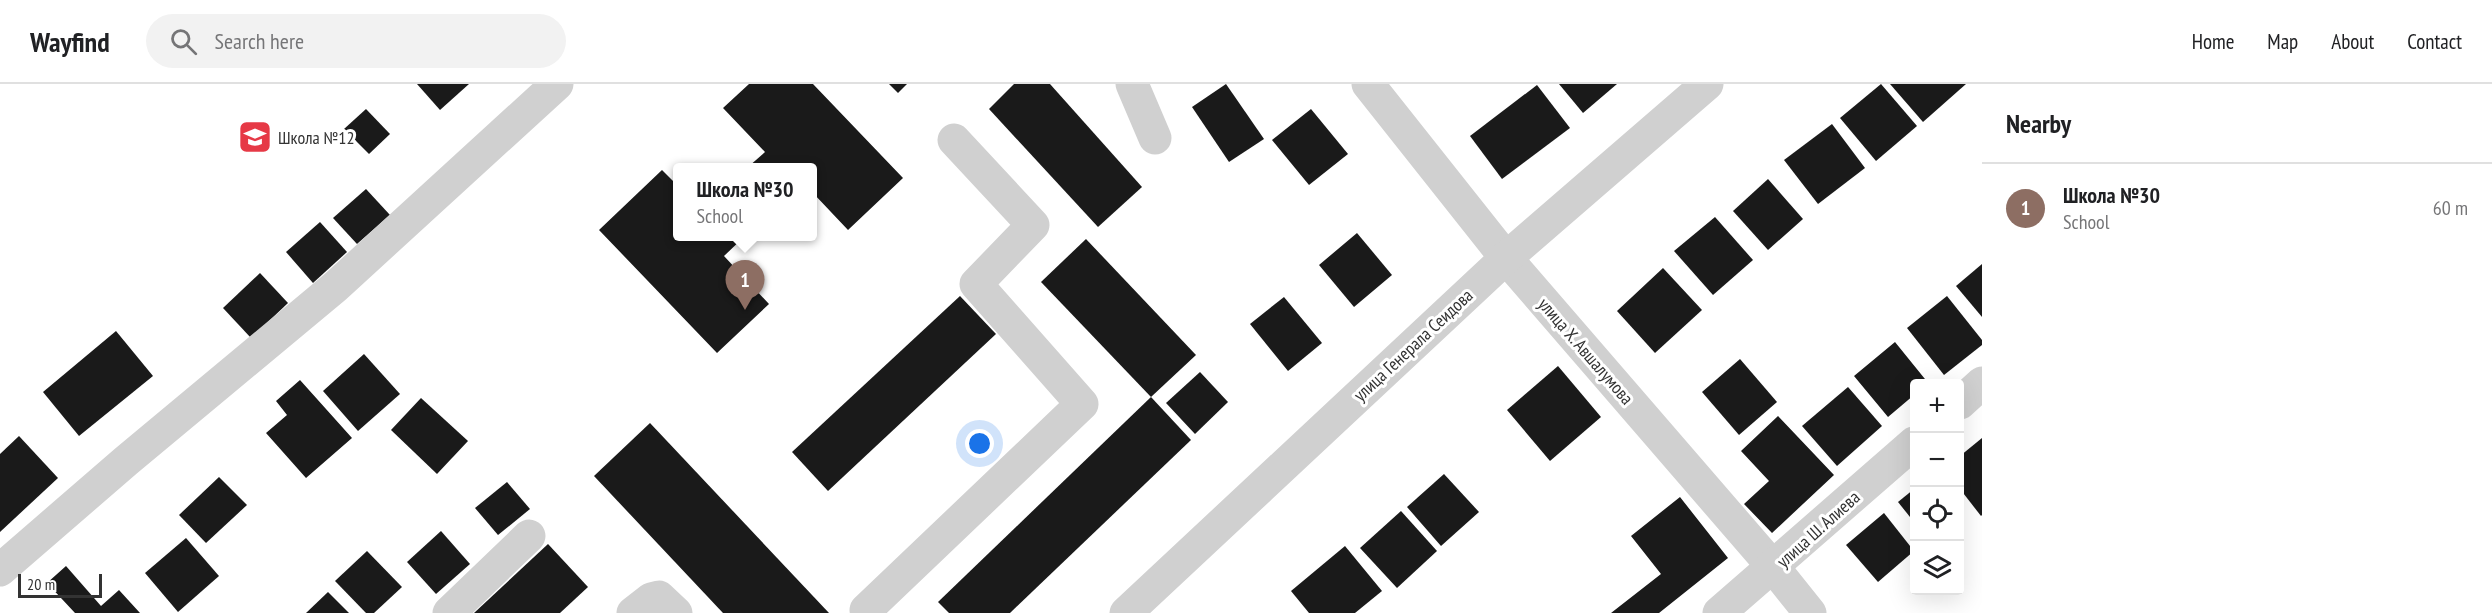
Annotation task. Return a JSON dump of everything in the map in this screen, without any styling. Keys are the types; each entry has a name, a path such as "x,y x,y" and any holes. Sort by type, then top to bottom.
{"street":[{"path":"0,570 126,461 335,287 557,84"},
{"path":"1132,84 1155,138"},
{"name":"улица Х. Авшалумова","path":"1368,84 1506,258 1774,568 1810,613"},
{"name":"улица Генерала Сеидова","path":"1126,613 1506,258 1707,84"},
{"path":"870,613 866,609 1082,404 976,284 1033,225 954,140"},
{"path":"1964,399 1982,383"},
{"name":"улица Ш. Алиева","path":"1719,613 1774,568 1910,447"},
{"path":"449,613 529,536"},
{"path":"633,613 651,599 659,597 676,613"}],"building":[{"path":"417,84 469,84 440,110"},
{"path":"749,84 813,84 903,178 848,230 817,197 817,163 753,163 765,152 723,108"},
{"path":"889,84 907,84 898,93"},
{"path":"1014,84 1050,84 1142,187 1098,227 989,109"},
{"path":"1226,84 1264,139 1229,162 1192,107"},
{"path":"1559,84 1617,84 1583,113"},
{"path":"1881,84 1917,126 1876,161 1840,118"},
{"path":"1890,84 1966,84 1923,122"},
{"path":"1537,85 1570,128 1502,179 1470,136"},
{"path":"366,109 390,134 369,154 344,129"},
{"path":"1311,109 1348,154 1309,185 1272,140"},
{"path":"1832,124 1865,168 1818,204 1784,160"},
{"path":"662,170 673,181 673,241 740,241 724,256 769,304 717,353 599,230"},
{"path":"1768,179 1803,219 1768,250 1733,211"},
{"path":"366,189 390,215 357,244 333,218"},
{"path":"1715,217 1753,260 1713,295 1674,251"},
{"path":"320,222 347,252 313,283 286,252"},
{"path":"1357,233 1392,275 1354,307 1319,265"},
{"path":"1086,239 1196,355 1151,397 1041,282"},
{"path":"1982,264 1982,317 1956,286"},
{"path":"1663,268 1702,310 1655,353 1617,311"},
{"path":"260,273 288,303 251,338 223,308"},
{"path":"960,296 996,334 828,491 792,452"},
{"path":"1947,296 1982,340 1982,345 1944,375 1907,328"},
{"path":"1284,297 1322,343 1288,371 1250,324"},
{"path":"116,331 153,376 79,436 43,392"},
{"path":"1895,342 1925,379 1910,379 1910,398 1888,417 1854,376"},
{"path":"364,354 400,394 358,431 323,391"},
{"path":"1740,359 1777,402 1739,435 1702,392"},
{"path":"1558,366 1601,417 1550,461 1507,410"},
{"path":"1200,372 1228,402 1195,434 1166,403"},
{"path":"300,380 352,438 306,478 266,433 287,415 276,401"},
{"path":"1848,387 1882,426 1837,466 1802,426"},
{"path":"1151,397 1191,440 1010,613 949,613 938,602"},
{"path":"421,398 468,441 437,474 391,430"},
{"path":"1778,416 1834,475 1772,533 1744,504 1769,481 1741,451"},
{"path":"650,423 829,613 723,613 594,476"},
{"path":"19,436 58,478 0,532 0,454"},
{"path":"1982,438 1981,516 1964,494 1964,453"},
{"path":"1444,474 1479,512 1441,546 1407,507"},
{"path":"219,477 247,505 206,543 179,515"},
{"path":"507,482 530,509 498,535 475,508"},
{"path":"1910,492 1910,517 1898,502"},
{"path":"1680,497 1728,558 1659,613 1611,613 1661,574 1631,536"},
{"path":"1401,511 1437,551 1397,588 1360,548"},
{"path":"1884,513 1910,546 1910,554 1878,582 1846,545"},
{"path":"441,531 470,564 436,594 407,562"},
{"path":"186,538 219,576 178,612 145,573"},
{"path":"548,544 588,587 560,613 474,613"},
{"path":"1345,546 1382,591 1355,613 1309,613 1291,591"},
{"path":"367,551 402,587 374,613 366,613 335,581"},
{"path":"66,566 101,606 119,590 140,613 75,613 47,583"},
{"path":"328,592 349,613 306,613"}],"place":[{"name":"Школа №12","path":"255,137"},
{"name":"Школа №30","path":"745,310"}]}
